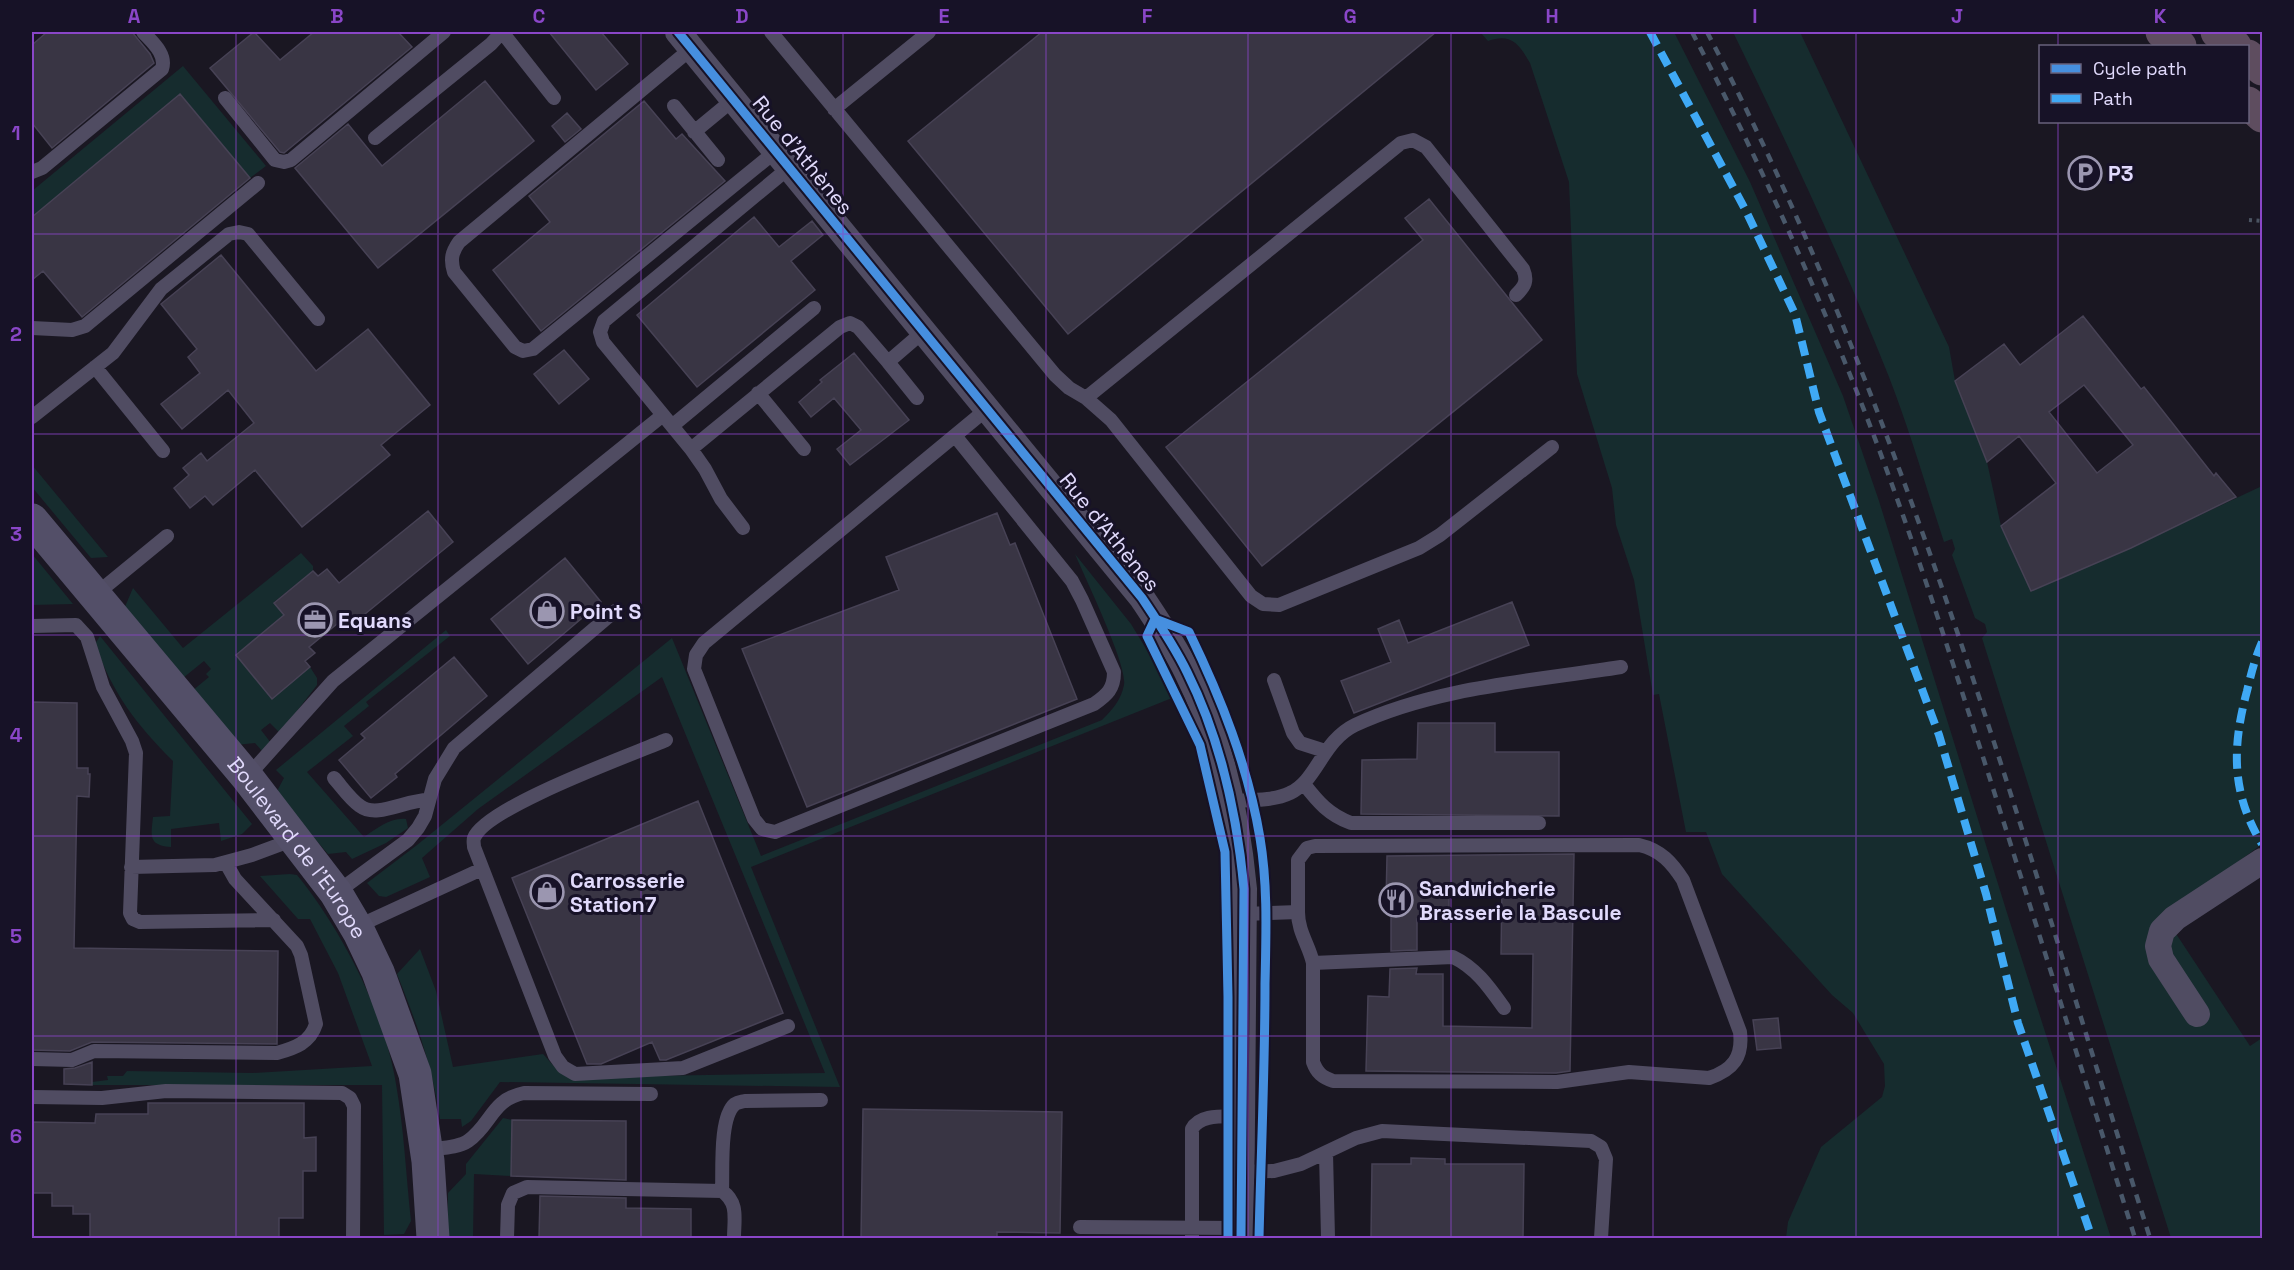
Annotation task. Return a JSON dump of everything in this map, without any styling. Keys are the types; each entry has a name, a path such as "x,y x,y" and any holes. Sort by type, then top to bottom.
{"highway":[{"path":"2162,32 2179,45"},
{"path":"2217,32 2234,45"},
{"path":"2249,59 2262,69"},
{"path":"2249,105 2262,116"}],"street":[{"name":"Rue d'Athènes","path":"685,40 1142,598 1188,673 1213,734 1232,801 1240,845 1244,889 1241,1233"},
{"name":"Boulevard de l'Europe","path":"32,519 246,777 336,893 356,927 378,972 415,1074 427,1150 433,1239"},
{"path":"2197,1014 2161,959 2158,946 2162,931 2175,918 2262,861"}],"lane":[{"path":"32,172 42,168 162,69 164,63 162,54 143,32"},
{"path":"225,98 275,160 284,162 291,160 444,32"},
{"path":"375,138 491,44 502,32 554,98"},
{"path":"771,32 1054,375 1111,420 1251,597 1263,604 1279,605 1419,548 1440,535 1552,447"},
{"path":"834,108 929,32"},
{"path":"685,40 459,242 452,252 451,262 454,272 515,347 523,351 533,349 783,159"},
{"path":"694,132 734,99"},
{"path":"674,106 718,160"},
{"path":"1086,398 1401,143 1413,140 1426,147 1523,269 1527,278 1524,287 1516,295"},
{"path":"743,528 691,449 603,342 600,332 604,321 783,159"},
{"path":"32,328 72,330 85,326 258,183"},
{"path":"32,417 113,353 161,289 229,234 239,232 248,234 318,319"},
{"path":"672,426 814,308"},
{"path":"691,449 840,327 850,323 858,327 917,398"},
{"path":"888,362 924,332"},
{"path":"95,367 163,451"},
{"path":"758,393 804,449"},
{"path":"956,437 1072,581 1114,672 1114,684 1107,695 1094,704 775,832 762,829 754,819 694,669 696,655 704,644 987,409"},
{"path":"246,777 333,681 663,415"},
{"path":"95,595 167,536"},
{"path":"336,893 408,840 418,828 425,816 435,779 454,748 615,611"},
{"path":"32,626 76,625 82,630 87,637 104,687 132,741 136,753 129,913 133,918 140,922 274,920"},
{"path":"1232,801 1289,794 1304,784 1335,739 1353,726 1411,703 1442,695 1621,667"},
{"path":"1274,680 1293,733 1300,743 1325,751"},
{"path":"666,740 532,797 486,823 474,838 474,847 482,869 555,1056 563,1066 575,1074 682,1068 788,1026"},
{"path":"334,778 358,805 367,811 376,812 409,801 429,800"},
{"path":"1304,784 1324,808 1336,818 1351,823 1539,823"},
{"path":"132,867 215,865 295,839"},
{"path":"1640,845 1652,848 1673,866 1683,880 1740,1032 1741,1046 1731,1065 1720,1074 1709,1078 1629,1072 1557,1082 1333,1081 1316,1071 1313,1062 1313,963 1310,951 1300,933 1298,912 1298,860 1307,848 1315,846 1640,845"},
{"path":"32,1059 72,1060 94,1051 277,1053 305,1042 313,1033 315,1024 301,955 297,946 235,879 226,862"},
{"path":"356,927 482,869"},
{"path":"1244,914 1298,912"},
{"path":"1313,963 1453,957 1467,964 1482,978 1504,1008"},
{"path":"32,1096 102,1098 166,1091 342,1093 350,1098 354,1106 353,1239"},
{"path":"427,1150 468,1141 502,1101 513,1095 524,1093 651,1094"},
{"path":"722,1191 724,1125 735,1104 745,1101 821,1100"},
{"path":"1192,1233 1192,1129 1201,1119 1242,1116"},
{"path":"1242,1172 1274,1171 1301,1164 1356,1138 1382,1131 1591,1141 1601,1147 1606,1159 1601,1239"},
{"path":"1326,1153 1328,1239"},
{"path":"507,1239 508,1205 513,1193 527,1187 722,1191 730,1197 734,1205 734,1239"},
{"path":"1080,1227 1192,1233 1241,1233"}],"path":[{"path":"2249,220 2262,221"}],"green space":[{"path":"1480,32 1674,32 1750,182 1843,396 1879,501 2111,1238 1786,1238 1788,1222 1821,1147 1882,1097 1885,1086 1884,1064 1853,1013 1832,995 1722,874 1706,832 1686,832 1659,694 1653,695 1634,580 1616,525 1612,488 1577,374 1569,182 1530,63 1514,42 1503,38 1488,41"},
{"path":"1733,32 1800,32 1949,347 1955,381 1987,462 2001,526 2031,591 2262,486 2262,844 2165,917 2250,1046 2262,1038 2262,1238 2171,1238 1982,638 1987,632 1985,624 1975,618 1952,555 1955,549 1952,539 1944,542 1897,397 1853,289"},
{"path":"183,66 266,166 250,178 180,94 32,217 32,191"},
{"path":"32,465 108,557 91,558 32,487"},
{"path":"301,553 313,566 313,571 274,602 284,615 236,655 272,698 310,667 317,678 317,685 280,733 270,723 261,730 271,743 262,751 255,743 236,745 192,691 209,677 206,674 211,669 204,661 183,678 124,609 133,588 183,648"},
{"path":"32,554 73,604 32,605"},
{"path":"1075,554 1131,624 1172,698 751,867 840,1087 500,1082 471,1121 462,1127 461,1119 440,1119 423,1045 397,974 420,949 436,991 453,1067 543,1054 560,1072 578,1079 825,1073 662,677 478,809 422,858 430,877 386,897 379,896 367,883 672,638 761,856 1102,720 1119,700 1124,685 1123,675 1113,642"},
{"path":"446,630 450,636 366,702 369,706 344,726 353,736 307,772 364,837 395,820 406,819 408,828 386,843 352,859 346,852 328,854 276,793 284,778 276,770"},
{"path":"100,636 252,824 242,834 221,841 219,823 171,829 171,847 155,842 152,834 153,817 170,816 173,761 137,721 118,693 95,644"},
{"path":"297,875 330,921 359,974 382,1030 396,1084 403,1135 411,1221 404,1234 384,1235 382,1085 92,1085 92,1082 108,1080 107,1076 123,1076 127,1071 252,1073 372,1066 338,973 310,919 298,919 260,876"},
{"path":"503,1118 512,1120 511,1176 474,1174 473,1238 447,1238 448,1193 466,1174 466,1164"}],"building":[{"path":"47,32 132,32 150,54 154,63 52,148 32,123 32,45"},
{"path":"254,32 280,60 314,32 398,32 412,47 284,153 280,152 210,68"},
{"path":"549,32 601,32 628,64 596,90"},
{"path":"1042,32 1436,32 1068,334 908,141"},
{"path":"485,81 534,141 378,268 295,168 348,124 382,166"},
{"path":"180,94 250,178 82,317 43,271 32,280 32,217"},
{"path":"644,101 676,139 682,134 725,181 541,331 493,270 550,222 529,196"},
{"path":"567,113 581,129 565,142 552,126"},
{"path":"1429,199 1542,340 1262,566 1166,447 1423,240 1405,218"},
{"path":"754,217 779,247 812,221 823,235 791,261 815,290 697,387 637,315"},
{"path":"221,255 316,371 368,329 430,405 381,445 390,455 302,527 255,470 213,505 205,496 190,508 174,488 189,475 183,468 201,453 207,461 254,423 228,390 182,429 161,404 200,373 188,357 197,349 161,304"},
{"path":"2083,316 2141,389 2144,387 2214,476 2216,473 2236,497 2131,548 2031,591 2001,526 2056,483 2019,436 1987,462 1955,381 2004,344 2020,365","holes":["2084,385 2133,445 2097,473 2049,412"]},
{"path":"564,350 589,379 559,404 534,374"},
{"path":"854,353 909,420 850,465 837,449 861,430 834,398 811,417 799,402 822,382 820,380"},
{"path":"428,511 453,542 354,623 348,615 309,647 315,653 305,661 310,667 272,699 236,655 284,615 274,603 313,571 318,576 327,569 339,583"},
{"path":"997,513 1010,545 1015,543 1077,699 807,807 742,649 899,590 886,557"},
{"path":"565,558 601,602 528,664 491,619"},
{"path":"1512,602 1529,645 1354,713 1341,681 1391,662 1378,629 1399,620 1408,643"},
{"path":"454,657 487,696 395,774 397,777 371,798 339,760 365,738 361,734"},
{"path":"32,702 77,703 77,768 88,768 88,774 90,774 89,797 77,796 74,948 278,951 277,1044 92,1042 70,1051 32,1050"},
{"path":"1418,723 1495,723 1495,752 1559,752 1559,816 1361,814 1362,760 1417,759"},
{"path":"698,801 783,1013 666,1060 660,1060 652,1042 601,1064 587,1064 512,878"},
{"path":"1574,854 1570,1071 1556,1073 1366,1071 1368,996 1389,997 1390,969 1417,968 1416,974 1443,974 1443,1026 1532,1028 1533,954 1501,954 1502,887 1449,887 1449,920 1417,919 1417,950 1391,951 1391,903 1386,903 1387,856"},
{"path":"1778,1018 1781,1048 1757,1050 1753,1020"},
{"path":"92,1062 92,1085 64,1084 64,1069"},
{"path":"148,1103 304,1103 304,1138 316,1137 316,1171 303,1171 303,1218 279,1218 279,1239 90,1239 90,1214 73,1214 73,1206 52,1206 52,1193 32,1193 32,1122 95,1123 96,1114 148,1114"},
{"path":"863,1109 1062,1112 1060,1233 997,1232 997,1239 861,1239"},
{"path":"512,1120 626,1121 626,1180 511,1176"},
{"path":"1411,1158 1445,1159 1445,1164 1524,1164 1523,1239 1371,1239 1372,1164 1411,1164"},
{"path":"540,1196 626,1198 626,1208 691,1209 691,1239 539,1239"}],"railway":[{"path":"1692,32 1751,149 1805,268 1861,401 1881,455 1956,672 2135,1238"},
{"path":"1707,32 1778,176 1842,324 1901,473 1955,625 2005,778 2150,1238"}],"marked path":[{"path":"1650,32 1746,211 1795,314 1819,412 1939,735 1986,894 2018,1023 2092,1238"},
{"path":"2262,642 2253,666 2242,712 2237,751 2237,769 2244,806 2262,844"}],"cycle path":[{"path":"678,32 1142,598 1187,672 1209,724 1226,778 1237,833 1244,889 1241,1238"},
{"path":"1155,619 1189,632 1212,682 1241,759 1260,838 1266,929 1259,1238"},
{"path":"1155,619 1147,636 1200,745 1225,852 1228,997 1228,1238"}],"place":[{"name":"P3","path":"2085,173"},
{"name":"Point S","path":"547,611"},
{"name":"Equans","path":"315,620"},
{"name":"Carrosserie Station7","path":"547,892"},
{"name":"Sandwicherie Brasserie la Bascule","path":"1396,900"}]}
